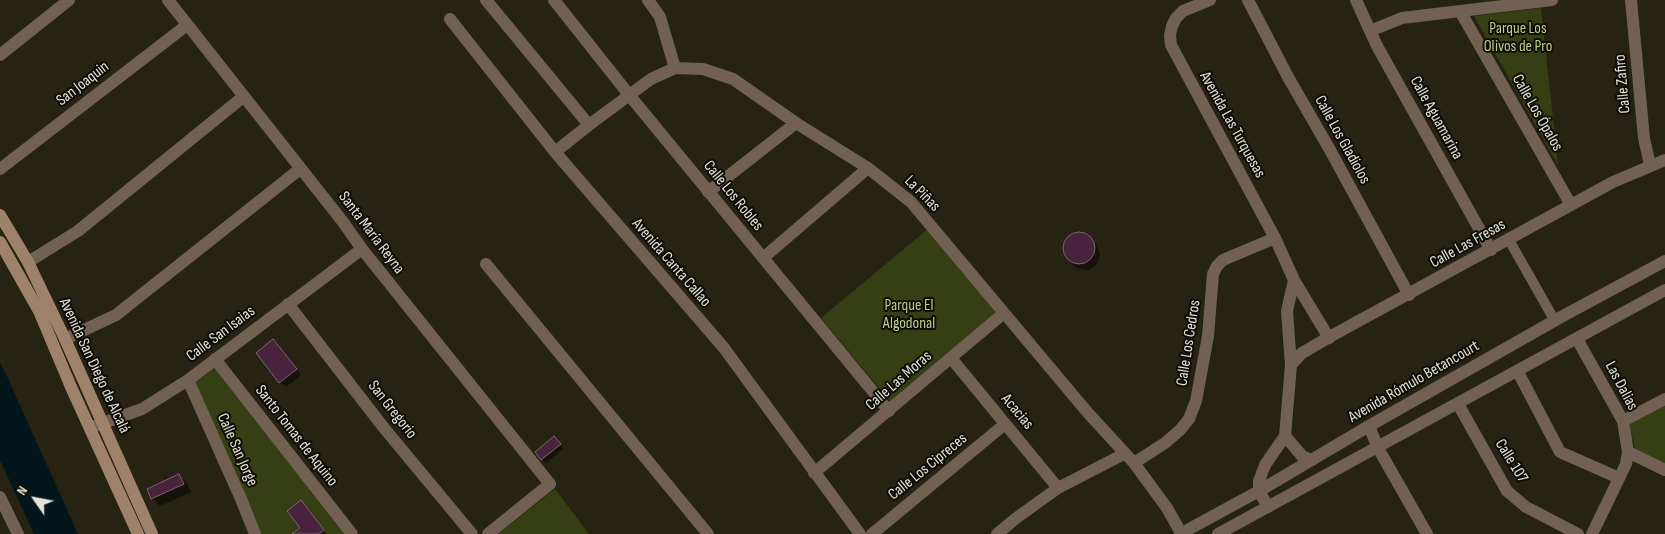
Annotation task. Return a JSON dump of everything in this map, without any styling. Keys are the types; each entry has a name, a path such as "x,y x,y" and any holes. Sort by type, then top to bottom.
{"main road":[{"name":"Avenida San Diego de Alcalá","path":"0,215 28,262 65,339 152,534"},
{"name":"Avenida San Diego de Alcalá","path":"0,242 39,311 138,534"}],"street":[{"path":"0,55 69,0"},
{"name":"Santa María Reyna","path":"168,0 343,222 362,249 550,484 488,534"},
{"path":"486,0 589,125"},
{"name":"Calle Los Robles","path":"554,0 708,192 889,411"},
{"path":"648,0 660,17 675,68"},
{"name":"Avenida Las Turquesas","path":"1210,0 1183,12 1176,18 1170,35 1171,45 1275,238 1294,280 1329,338"},
{"name":"Calle Los Gladiolos","path":"1248,0 1288,77 1409,295"},
{"name":"Calle Aguamarina","path":"1356,0 1377,46 1491,250"},
{"path":"1370,31 1402,18 1552,0"},
{"name":"Calle Zafiro","path":"1632,0 1644,138 1650,165"},
{"name":"Calle Los Ópalos","path":"1460,11 1571,205"},
{"name":"Avenida Canta Callao","path":"450,19 555,152 724,348 860,534"},
{"name":"San Joaquin","path":"0,170 186,25"},
{"name":"La Piñas","path":"555,152 651,79 675,68 703,69 733,79 796,123 868,168 911,202 1088,413 1134,463 1167,508 1180,534"},
{"path":"28,262 78,231 243,97"},
{"path":"708,192 796,123"},
{"name":"Calle Las Fresas","path":"1291,365 1302,354 1329,338 1571,205 1613,182 1665,160"},
{"path":"763,258 868,168"},
{"path":"65,339 116,315 300,169"},
{"name":"Calle Los Cedros","path":"1134,463 1165,443 1189,419 1196,401 1208,336 1213,274 1217,266 1223,260 1275,238"},
{"path":"1509,240 1555,320"},
{"name":"Calle San Isaias","path":"90,428 142,409 188,380 362,249"},
{"name":"Avenida Rómulo Betancourt","path":"1180,534 1259,491 1555,320 1665,261"},
{"path":"486,264 708,534"},
{"path":"1268,507 1259,491 1259,481 1265,465 1285,436 1291,365 1287,311 1294,280"},
{"path":"1218,534 1518,372 1665,290"},
{"name":"San Gregorio","path":"288,304 384,428 472,534"},
{"name":"Calle Las Moras","path":"814,473 1004,313"},
{"name":"Las Dalias","path":"1577,339 1623,422 1628,452 1626,464 1592,534"},
{"name":"Acacias","path":"951,358 1058,488"},
{"name":"Santo Tomas de Aquino","path":"215,359 352,534"},
{"path":"1518,372 1560,452 1619,478"},
{"name":"Calle San Jorge","path":"188,380 242,499 255,534"},
{"path":"1623,422 1665,399"},
{"name":"Calle 107","path":"1458,404 1507,491 1526,506 1578,534"},
{"name":"Calle Los Cipreces","path":"872,534 1005,424"},
{"path":"1369,426 1378,448 1424,533"},
{"path":"1285,436 1302,456 1312,460"},
{"path":"1628,452 1665,470"},
{"path":"997,534 1015,518 1058,488 1124,454"},
{"path":"0,497 18,534"}],"green space":[{"name":"Parque Los Olivos de Pro","path":"1541,8 1558,165 1474,16"},
{"name":"Parque El Algodonal","path":"928,229 997,312 890,401 821,318"},
{"path":"214,364 347,534 259,534 192,381"},
{"path":"1665,406 1665,464 1635,449 1629,424"},
{"path":"555,489 589,534 498,534"}],"shaded area":[{"path":"0,363 78,534 34,534 0,460"}],"building":[{"path":"1079,232 1091,236 1095,248 1091,260 1079,264 1067,260 1063,248 1067,236"},
{"path":"273,339 297,369 279,383 256,353"},
{"path":"554,436 561,444 541,460 535,452"},
{"path":"179,474 184,484 151,499 147,489"},
{"path":"301,500 324,530 318,534 292,534 300,528 287,511"}]}
